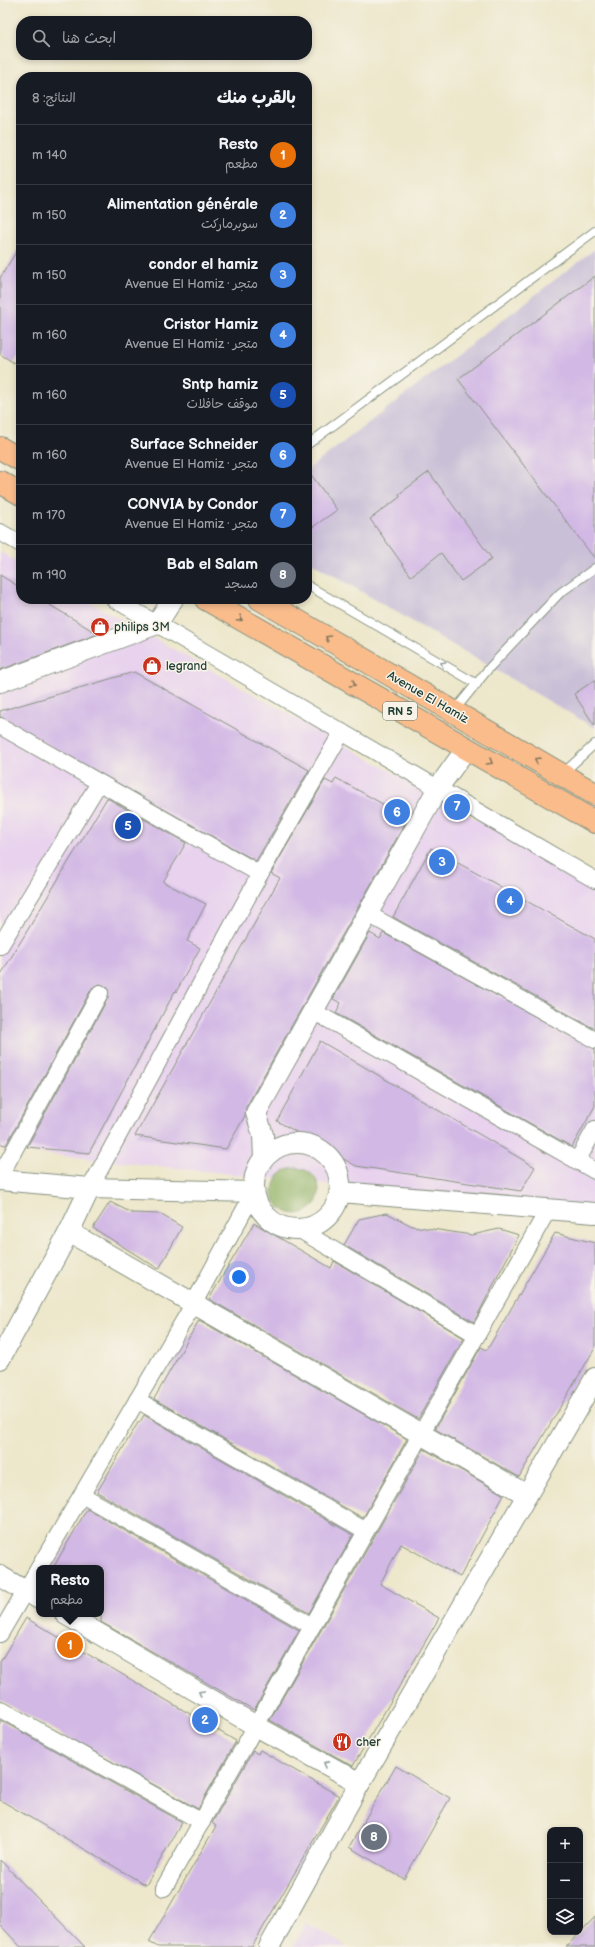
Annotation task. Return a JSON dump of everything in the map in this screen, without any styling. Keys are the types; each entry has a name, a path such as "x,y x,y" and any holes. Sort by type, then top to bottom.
{"highway":[{"path":"0,448 16,457"},
{"path":"0,482 16,491"},
{"name":"RN 5","path":"215,604 595,822"},
{"name":"Avenue El Hamiz","path":"269,604 595,794"}],"street":[{"path":"0,532 16,541"},
{"path":"123,604 595,880"},
{"path":"0,682 157,624 170,604"},
{"path":"0,726 260,874"},
{"path":"0,1359 69,1232 90,1188 260,874 342,732"},
{"path":"264,1158 263,1135 256,1113 438,788 466,748"},
{"path":"0,946 99,783"},
{"path":"368,914 595,1040"},
{"path":"0,1176 100,993"},
{"path":"314,1011 595,1171"},
{"path":"577,1161 595,1129"},
{"path":"292,1143 307,1144 322,1151 333,1162 339,1176 340,1192 337,1203 326,1218 311,1227 300,1230 283,1228 269,1219 258,1206 254,1192 254,1178 258,1167 264,1158 276,1148 292,1143"},
{"path":"0,1180 90,1188 254,1192"},
{"path":"47,1565 82,1495 194,1303 254,1192"},
{"path":"340,1192 549,1208 595,1213"},
{"path":"164,1888 549,1208"},
{"path":"300,1230 477,1335"},
{"path":"69,1232 527,1495"},
{"path":"269,1947 360,1783 595,1378"},
{"path":"137,1400 366,1531"},
{"path":"82,1495 312,1626"},
{"path":"0,1576 32,1595 0,1634"},
{"path":"70,1617 256,1726 360,1783"},
{"path":"0,1709 202,1822"}],"lane":[{"path":"312,441 595,231"},
{"path":"453,712 560,593 595,568"},
{"path":"312,588 477,684"},
{"path":"562,775 595,744"}],"shaded area":[{"path":"595,249 595,728 312,563 312,466"},
{"path":"0,552 16,561 16,604 93,604 595,886 595,1213 0,1149"},
{"path":"306,1923 347,1947 293,1947"}],"green space":[{"path":"291,1168 301,1168 309,1172 315,1178 319,1186 319,1196 315,1204 309,1210 301,1214 291,1214 283,1210 277,1204 273,1196 273,1186 277,1178 283,1172"}],"building":[{"path":"16,252 16,360 14,363 0,354 0,278"},
{"path":"595,276 595,559 458,379"},
{"path":"429,472 492,559 461,581 441,553 411,576 370,519 400,497 399,494"},
{"path":"312,476 337,510 312,528"},
{"path":"0,575 16,585 16,604 48,604 98,634 0,670"},
{"path":"134,672 309,770 256,861 0,717 0,711"},
{"path":"595,680 595,726 574,694"},
{"path":"336,778 408,818 246,1107 245,1116 226,1149 135,1136 280,878 271,873 325,780 333,784"},
{"path":"107,798 186,843 163,882 206,904 187,941 200,948 176,992 175,991 89,1153 27,1147 108,998 108,988 100,984 92,988 6,1145 0,1144 0,976"},
{"path":"431,848 595,939 595,1029 393,917"},
{"path":"370,933 380,939 383,933 595,1049 595,1106 572,1147 336,1013 341,1003 333,999"},
{"path":"320,1041 535,1167 521,1191 356,1166 277,1121"},
{"path":"110,1202 132,1213 160,1214 182,1227 159,1269 93,1228"},
{"path":"387,1213 412,1226 472,1235 499,1229 519,1235 474,1322 344,1245 359,1219"},
{"path":"254,1223 331,1268 334,1261 464,1338 418,1419 209,1299"},
{"path":"555,1233 595,1243 595,1348 519,1477 435,1429 481,1347 487,1350"},
{"path":"199,1320 407,1439 363,1518 154,1399"},
{"path":"144,1415 353,1535 309,1613 97,1492"},
{"path":"424,1449 504,1495 460,1577 401,1544 380,1584 439,1618 353,1766 270,1720"},
{"path":"87,1509 299,1630 254,1710 101,1622 101,1617 104,1617 104,1565 55,1565"},
{"path":"26,1618 236,1741 198,1809 0,1700 0,1662"},
{"path":"0,1720 182,1822 146,1885 0,1800"},
{"path":"260,1750 339,1796 252,1947 158,1947 149,1942 216,1826 212,1823 253,1751 258,1754"},
{"path":"396,1766 450,1798 404,1879 349,1847"},
{"path":"0,1860 85,1947 21,1947 0,1925"},
{"path":"595,1917 595,1947 566,1947 578,1935 583,1935 583,1929"}],"place":[{"name":"philips 3M","path":"100,627"},
{"name":"legrand","path":"152,666"},
{"name":"CONVIA by Condor","path":"457,807"},
{"name":"Surface Schneider","path":"397,812"},
{"name":"Sntp hamiz","path":"128,826"},
{"name":"condor el hamiz","path":"442,862"},
{"name":"Cristor Hamiz","path":"510,901"},
{"name":"Resto","path":"70,1645"},
{"name":"Alimentation générale","path":"205,1720"},
{"name":"cher","path":"342,1742"},
{"name":"Bab el Salam","path":"374,1837"}]}
